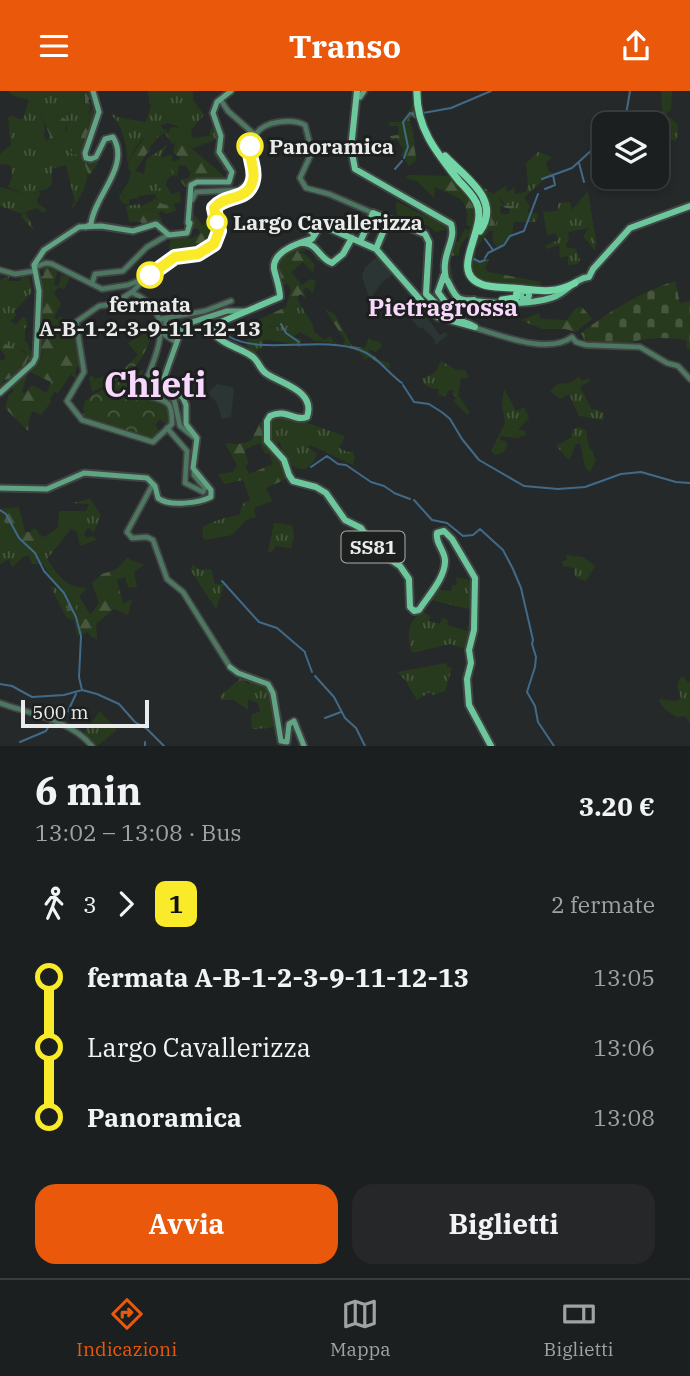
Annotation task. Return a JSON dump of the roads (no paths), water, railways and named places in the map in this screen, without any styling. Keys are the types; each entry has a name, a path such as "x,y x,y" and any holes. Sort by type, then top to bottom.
{"highway":[{"path":"418,91 423,128 438,154 478,205 480,220 473,240"},
{"path":"418,104 428,133 487,204 487,219 469,248 468,264 471,276 482,285 503,287 524,295"},
{"path":"502,300 557,291 585,276"}],"main road":[{"path":"93,91 99,112 85,153 86,158 96,157 104,139 113,137 117,163 93,224"},
{"path":"0,393 33,363 37,353 39,291 35,269 44,250 72,230 93,224 133,231 156,225 164,234 176,236 187,233 190,223 188,216 191,185 198,182 228,183 232,176 231,169 218,150 221,137 213,113 215,104 231,91"},
{"path":"359,96 351,148 355,169 451,223 452,236 444,259 445,281 461,301 524,295 554,297 585,276 630,228 690,206"},
{"path":"360,242 373,213 422,232 428,237 426,294 443,311 448,308 438,294 445,281"},
{"path":"376,249 388,220"},
{"path":"287,250 296,243 310,240 319,224 376,249 431,312 439,317 474,326"},
{"path":"287,250 310,244 323,259 332,263 343,254 352,238"},
{"name":"SS81","path":"287,250 276,258 274,264 280,297 217,324 215,335 252,356 264,373 291,386 304,396 309,411 307,417 303,419 281,412 270,416 267,421 267,441 284,460 293,481 316,487 326,493 346,521 361,528 375,549 400,566 409,579 411,609 419,610 444,570 444,555 436,537 438,532 444,531 448,534 467,563 476,583 474,637 469,650 471,663 467,679 469,705 491,746"},
{"path":"473,300 502,300"},
{"path":"434,303 435,309 441,314 474,326"},
{"path":"0,488 47,489 84,473 143,477 154,483 158,498 163,502 211,497 211,489 194,471 198,441 186,424 185,401 163,384 183,324 227,311 249,311"},
{"path":"230,667 238,673 268,684 273,693 282,741 287,742 289,724 294,721 304,746"}],"street":[{"path":"220,99 228,111 255,135"},
{"path":"160,319 162,333 144,387 149,396 166,401 170,405 172,423 153,442 82,420 67,399 84,372 76,322 99,306 114,304 135,292 146,278 175,257 197,255 208,249 218,238 214,212 216,205 244,195 250,188 254,167 249,152 255,135 262,128 291,121 306,126 312,152 300,178 301,182 307,189 329,194 373,213"},
{"path":"190,223 194,193 240,190 254,178"},
{"path":"92,284 95,274 123,271 164,234"},
{"path":"0,270 14,274 48,263 107,290 146,278"},
{"path":"135,292 160,319 165,335 176,342"},
{"path":"160,319 205,311 231,301 198,319"},
{"path":"474,326 534,344 574,340 586,345 640,347 667,363 678,366 690,379"},
{"path":"148,394 167,395 174,399 180,426 198,441"},
{"path":"167,428 187,451 185,484 204,492 205,488 194,475 194,471"},
{"path":"154,483 127,532 132,538 147,537 153,540 167,579 183,592 230,667"},
{"path":"0,703 71,728 92,746"}],"waterway":[{"path":"423,113 451,108 491,91"},
{"path":"625,112 630,91"},
{"path":"404,158 408,147 403,122 410,113 418,115"},
{"path":"542,179 572,168 592,150"},
{"path":"395,169 402,161"},
{"path":"579,163 584,182"},
{"path":"545,189 555,185 553,175"},
{"path":"485,258 488,253 504,245 510,236 524,231 538,194"},
{"path":"485,239 493,250"},
{"path":"474,259 480,262 485,260"},
{"path":"281,324 286,333 299,342"},
{"path":"228,336 257,345 327,344 360,350 377,360 402,383"},
{"path":"403,385 414,402 429,404 450,419 479,460 524,486 558,489 585,487 621,474 641,472 690,483"},
{"path":"311,467 327,456 393,492"},
{"path":"394,493 410,499"},
{"path":"414,500 432,520 447,523 463,536 473,535 480,529 503,550 521,588 536,657 527,692 535,706 538,722 554,746"},
{"path":"0,510 6,514 19,538 35,553 44,571 64,593 76,617 81,636 79,677 82,690"},
{"path":"222,581 259,622 277,628 305,652"},
{"path":"305,653 312,672"},
{"path":"315,676 334,697 365,746"},
{"path":"0,684 12,686 32,697 64,695 82,690 97,694 119,704 135,722 147,729 164,746"},
{"path":"59,721 68,711 76,694"},
{"path":"325,718 341,712"},
{"path":"20,742 46,731 52,721"}],"place":[{"name":"Panoramica","path":"250,146"},
{"name":"Largo Cavallerizza","path":"217,222"},
{"name":"fermata A-B-1-2-3-9-11-12-13","path":"150,275"}],"district":[{"name":"Pietragrossa","path":"443,307"},
{"name":"Chieti","path":"155,384"}]}
